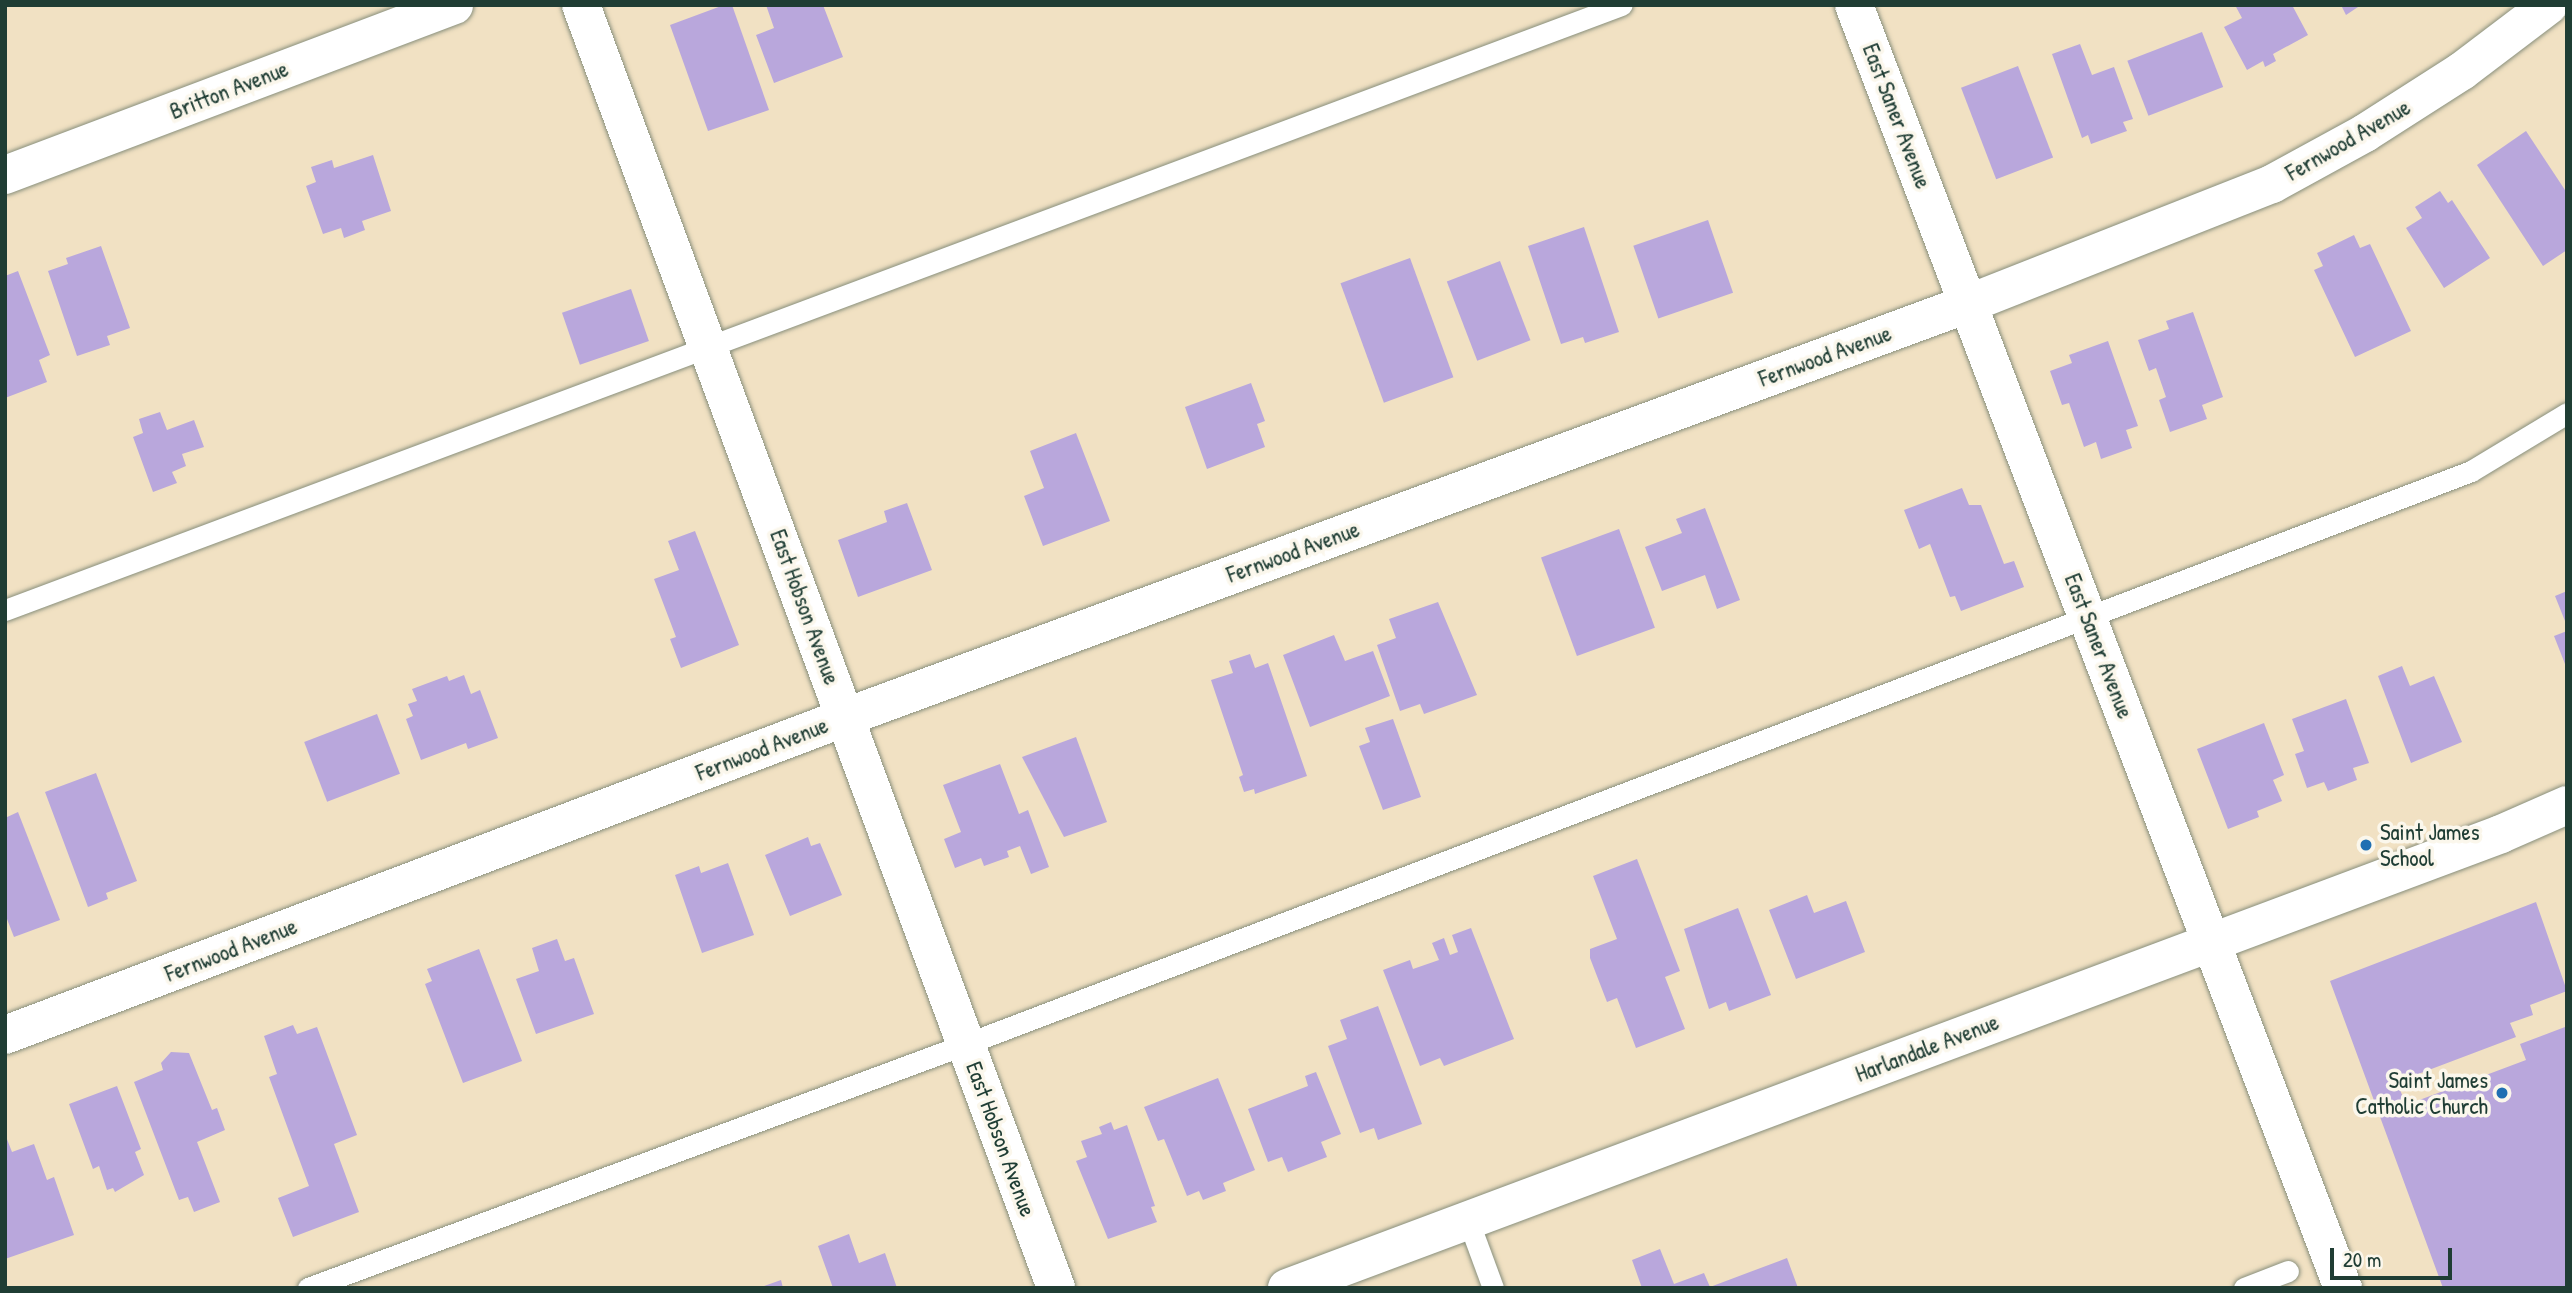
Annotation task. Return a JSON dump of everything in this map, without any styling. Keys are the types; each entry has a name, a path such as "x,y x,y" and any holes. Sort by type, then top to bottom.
{"street":[{"name":"Britton Avenue","path":"5,174 454,5"},
{"name":"East Hobson Avenue","path":"581,5 1056,1288"},
{"name":"East Saner Avenue","path":"1854,5 1970,303 2343,1288"},
{"name":"Fernwood Avenue","path":"5,1035 846,717 1970,303 2272,184 2440,85 2549,5"},
{"name":"Harlandale Avenue","path":"1287,1288 2211,942 2567,805"}],"lane":[{"path":"5,610 1621,5"},
{"path":"308,1288 967,1044 2471,471 2567,413"},
{"path":"1468,1220 1493,1288"},
{"path":"2244,1288 2288,1271"}],"building":[{"path":"724,5 732,5 769,110 708,131 670,25"},
{"path":"766,5 823,5 843,57 774,83 756,35 774,28"},
{"path":"2235,5 2292,5 2308,35 2273,54 2276,61 2265,67 2263,61 2247,70 2224,27 2242,18"},
{"path":"2341,5 2361,5 2346,15"},
{"path":"2202,32 2223,87 2148,116 2127,61"},
{"path":"2080,44 2092,75 2114,67 2133,119 2123,122 2127,131 2091,144 2088,135 2082,138 2052,54"},
{"path":"2018,66 2053,157 1996,179 1961,88"},
{"path":"2526,131 2567,193 2567,250 2543,266 2477,165"},
{"path":"373,155 391,211 362,221 365,230 344,238 341,228 323,234 306,186 316,182 311,167 332,160 334,168"},
{"path":"2440,191 2448,203 2452,200 2490,258 2444,288 2406,228 2422,218 2415,207"},
{"path":"1708,220 1733,293 1658,319 1633,246"},
{"path":"1584,227 1619,332 1585,343 1583,337 1561,344 1528,246"},
{"path":"2354,235 2360,248 2370,244 2411,331 2355,357 2314,270 2323,266 2317,253"},
{"path":"101,246 130,328 107,336 110,345 77,356 48,271 68,264 66,258"},
{"path":"1410,258 1453,377 1384,403 1340,283"},
{"path":"1500,261 1530,340 1477,361 1447,281"},
{"path":"18,271 50,355 39,360 47,382 5,398 5,276"},
{"path":"631,289 649,341 580,365 562,313"},
{"path":"2193,312 2223,397 2202,405 2207,419 2170,432 2159,400 2166,397 2156,368 2149,371 2138,340 2169,329 2166,321"},
{"path":"2108,341 2138,426 2126,430 2132,448 2101,459 2096,442 2084,447 2069,403 2062,405 2050,371 2072,363 2069,355"},
{"path":"1251,383 1265,421 1257,424 1265,447 1207,469 1185,407"},
{"path":"160,412 167,430 194,420 204,447 182,454 186,466 172,472 177,483 153,492 133,437 143,433 139,419"},
{"path":"1076,433 1110,521 1043,546 1024,496 1044,488 1030,451"},
{"path":"1962,488 1969,505 1981,505 2004,564 2014,561 2024,587 1961,611 1955,596 1950,597 1930,544 1919,549 1904,510"},
{"path":"907,503 932,570 858,597 838,540 887,522 884,511"},
{"path":"1705,508 1740,600 1717,609 1705,575 1662,591 1645,547 1682,533 1676,519"},
{"path":"1619,529 1655,628 1577,656 1541,557"},
{"path":"695,531 739,645 681,668 670,639 676,637 654,579 679,570 668,541"},
{"path":"2567,591 2567,626 2555,596"},
{"path":"1438,602 1477,695 1424,714 1420,704 1400,711 1377,645 1396,638 1389,619"},
{"path":"2567,631 2567,669 2554,636"},
{"path":"1334,635 1345,661 1373,651 1390,696 1310,727 1283,655"},
{"path":"1250,654 1255,668 1268,663 1307,776 1255,794 1254,789 1244,792 1239,777 1243,775 1211,680 1233,673 1229,661"},
{"path":"2402,666 2410,686 2434,676 2462,742 2411,763 2378,676"},
{"path":"464,675 471,694 480,690 498,738 468,749 466,743 421,760 406,719 413,716 408,704 417,701 412,689 447,676 449,681"},
{"path":"2346,699 2369,763 2353,768 2357,780 2328,791 2324,782 2307,788 2295,754 2304,751 2292,719"},
{"path":"377,714 400,774 327,802 304,742"},
{"path":"1393,719 1421,797 1383,810 1359,746 1370,742 1365,728"},
{"path":"2264,723 2284,775 2273,780 2282,801 2257,811 2259,817 2228,829 2197,749"},
{"path":"1076,737 1107,822 1064,837 1022,757"},
{"path":"1000,764 1019,814 1028,810 1049,867 1031,874 1020,846 1007,851 1009,857 984,866 981,858 955,868 944,839 961,832 943,785"},
{"path":"96,773 137,881 106,893 108,899 88,907 45,792"},
{"path":"18,812 60,920 14,937 5,914 5,818"},
{"path":"808,837 811,846 820,843 842,895 790,916 765,855"},
{"path":"1637,859 1680,971 1665,977 1685,1029 1636,1048 1617,998 1607,1002 1590,958 1590,949 1617,939 1593,876"},
{"path":"728,863 754,935 702,953 675,875 699,866 701,873"},
{"path":"1807,895 1814,913 1846,901 1865,952 1796,979 1769,910"},
{"name":"Saint James Catholic Church","path":"2536,902 2567,991 2530,1005 2533,1015 2510,1023 2516,1037 2397,1082 2406,1105 2526,1060 2520,1044 2565,1027 2567,1288 2443,1288 2330,981"},
{"path":"1738,908 1771,995 1729,1011 1726,1002 1709,1009 1684,929"},
{"path":"1471,928 1514,1039 1444,1066 1440,1058 1420,1066 1383,970 1410,960 1413,969 1439,960 1432,943 1444,938 1450,955 1458,952 1452,935"},
{"path":"557,939 565,961 574,958 594,1014 536,1034 516,979 539,971 532,948"},
{"path":"479,949 522,1061 463,1083 425,984 432,981 427,969"},
{"path":"1378,1006 1422,1124 1378,1140 1374,1128 1360,1133 1328,1046 1347,1039 1340,1020"},
{"path":"293,1025 297,1034 317,1027 357,1135 334,1144 359,1212 293,1237 278,1198 309,1186 269,1077 277,1074 264,1036"},
{"path":"171,1052 189,1053 212,1110 217,1108 225,1130 197,1142 220,1202 194,1212 188,1197 179,1200 134,1082 163,1070 161,1063"},
{"path":"1316,1072 1341,1134 1321,1142 1327,1157 1288,1172 1282,1157 1268,1162 1248,1109 1308,1086 1305,1076"},
{"path":"1218,1078 1255,1170 1223,1183 1226,1191 1203,1200 1199,1191 1187,1196 1164,1139 1158,1141 1144,1107"},
{"path":"117,1086 141,1149 135,1152 144,1175 115,1192 113,1188 107,1190 99,1166 93,1169 69,1104"},
{"path":"1111,1122 1114,1130 1127,1125 1155,1206 1151,1207 1157,1222 1108,1239 1076,1161 1087,1157 1081,1141 1102,1134 1099,1127"},
{"path":"5,1134 12,1152 34,1144 47,1180 54,1177 74,1235 5,1259"},
{"path":"849,1234 859,1263 885,1253 897,1288 833,1288 818,1246"},
{"path":"1660,1249 1674,1284 1704,1273 1710,1287 1787,1258 1798,1288 1642,1288 1632,1260"},
{"path":"781,1280 783,1288 761,1288 761,1287"}],"place":[{"name":"Saint James School","path":"2366,845"},
{"name":"Saint James Catholic Church","path":"2502,1093"}]}
